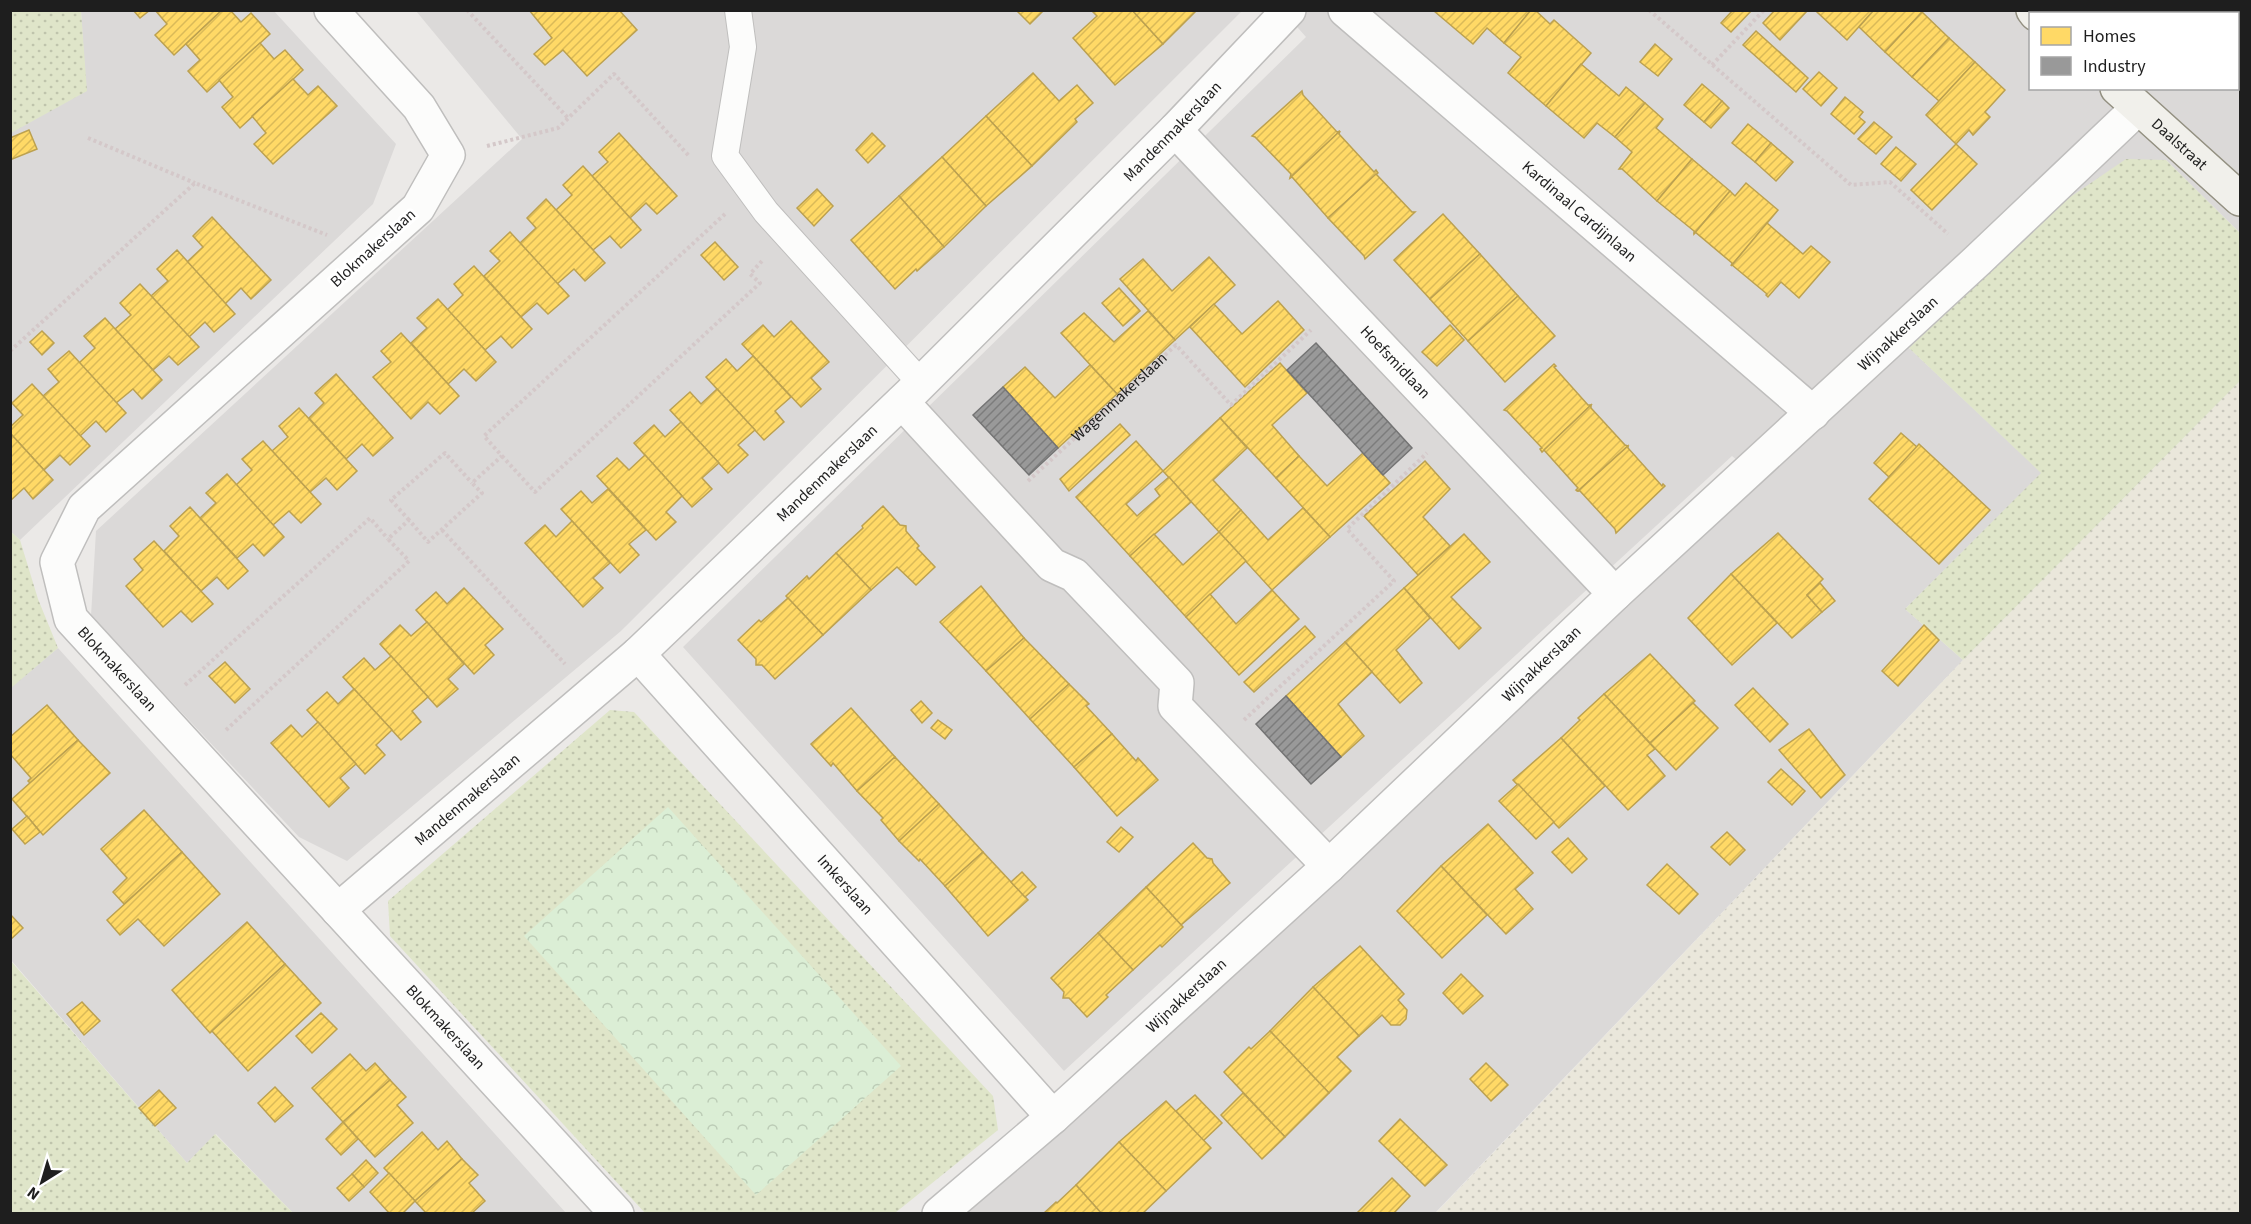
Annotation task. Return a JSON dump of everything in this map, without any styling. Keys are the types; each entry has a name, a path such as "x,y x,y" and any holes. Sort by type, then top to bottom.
{"street":[{"path":"331,10 419,107 448,155"},
{"name":"Mandenmakerslaan","path":"338,910 638,654 911,393 1175,130 1289,10"},
{"name":"Kardinaal Cardijnlaan","path":"1345,10 1813,413"},
{"name":"Wijnakkerslaan","path":"939,1214 1053,1117 1329,866 1615,594 1978,260 2127,98"},
{"name":"Daalstraat","path":"2127,98 2241,200"},
{"name":"Hoefsmidlaan","path":"1175,130 1615,594"},
{"name":"Blokmakerslaan","path":"448,155 418,208 84,508 57,562 71,619 617,1214"},
{"path":"911,393 999,508 1052,565 1074,575 1177,683 1175,706 1329,866"},
{"name":"Imkerslaan","path":"638,654 1053,1117"}],"lane":[{"path":"738,10 744,47 725,156 766,212 911,393"}],"path":[{"path":"467,10 568,118"},
{"path":"1649,10 1851,185 1890,182 1978,260"},
{"path":"1712,65 1764,10"},
{"path":"448,155 558,128 614,74 694,162"},
{"path":"88,138 369,252"},
{"path":"10,351 195,183"},
{"path":"726,214 484,436 535,492 760,283 750,274 767,257"},
{"name":"Wagenmakerslaan","path":"999,508 1176,345 1231,405 1340,303"},
{"path":"1215,747 1394,582 1347,529 1456,426"},
{"path":"445,453 482,493 428,542 409,520 391,500 445,453"},
{"path":"472,483 502,456"},
{"path":"155,712 370,518 409,561 197,757"},
{"path":"388,539 409,520"},
{"path":"442,530 592,693"}],"shaded area":[{"path":"273,10 396,144 373,204 20,540 10,531 10,133 86,91 81,11"},
{"path":"416,11 1242,11 621,631 347,861 299,837 91,616 96,531 522,139"},
{"path":"1283,11 2240,11 2240,233 2166,160 1909,348 2042,473 1905,609 1963,660 1435,1213 967,1213 1760,479 1732,456 1064,1071 683,647 1306,37"},
{"path":"2240,381 2240,1213 1435,1214 1963,660"},
{"path":"58,648 566,1213 293,1213 216,1134 187,1163 11,960 10,688"}],"green space":[{"path":"11,10 81,11 87,91 11,133"},
{"path":"2126,159 2166,160 2240,233 2240,381 1963,660 1905,609 2041,473 1909,348 2060,204"},
{"path":"10,531 20,540 38,599 58,648 11,688"},
{"path":"610,710 634,712 993,1096 998,1130 895,1213 645,1213 390,936 388,901"},
{"path":"668,807 901,1066 756,1195 524,936"},
{"path":"10,960 187,1163 215,1134 293,1213 11,1213"}],"building: Homes":[{"path":"133,10 150,10 140,18"},
{"path":"155,10 222,10 174,55 155,35 167,24"},
{"path":"222,10 230,10 241,22 251,13 270,34 207,92 188,71 200,60 186,44"},
{"path":"529,10 619,10 637,30 587,76 563,50 545,65 534,54 552,38"},
{"path":"1016,10 1044,10 1030,24"},
{"path":"1091,10 1132,10 1163,44 1115,85 1073,38 1097,16"},
{"path":"1132,10 1197,10 1163,44"},
{"path":"1531,10 1504,43 1487,28 1473,44 1434,11"},
{"path":"1531,10 1535,10 1550,24 1554,20 1591,53 1546,106 1508,73 1521,57 1504,43"},
{"path":"1733,10 1752,10 1731,32 1721,23"},
{"path":"1775,10 1808,10 1780,40 1763,23"},
{"path":"1818,10 1874,10 1847,40 1817,12"},
{"path":"1874,10 1920,10 1922,12 1885,52 1859,27"},
{"path":"1922,12 1949,38 1912,77 1885,52"},
{"path":"1756,31 1808,78 1796,92 1743,45"},
{"path":"1949,38 1975,62 1939,101 1912,77"},
{"path":"260,43 274,59 285,50 303,70 240,128 222,107 233,97 219,80"},
{"path":"1655,44 1672,59 1658,76 1640,62"},
{"path":"1975,62 2005,90 1985,112 1990,117 1973,135 1969,130 1956,144 1926,115"},
{"path":"1581,64 1619,96 1626,87 1645,103 1615,137 1597,123 1584,138 1546,106"},
{"path":"1819,72 1837,88 1821,106 1803,89"},
{"path":"1033,73 1059,101 1077,85 1093,103 1075,119 1077,122 1032,166 986,116"},
{"path":"293,79 308,95 318,86 337,106 273,164 254,144 266,133 252,116"},
{"path":"1702,84 1722,101 1704,122 1684,105"},
{"path":"1302,91 1303,95 1337,132 1340,131 1290,178 1291,174 1252,136"},
{"path":"1845,97 1863,112 1859,117 1865,122 1854,134 1831,114"},
{"path":"1722,101 1729,108 1711,128 1704,122"},
{"path":"1645,103 1663,119 1656,128 1692,159 1657,201 1622,169 1619,169 1632,152 1615,137"},
{"path":"986,116 1032,166 986,206 942,157"},
{"path":"1874,122 1892,137 1876,154 1858,139"},
{"path":"1748,124 1771,143 1755,162 1732,143"},
{"path":"29,130 37,149 10,160 10,138"},
{"path":"1340,131 1339,134 1374,172 1376,170 1378,173 1328,218 1292,177 1290,178"},
{"path":"619,133 677,196 657,214 646,203 630,218 592,176 608,162 599,152"},
{"path":"872,133 885,146 868,163 856,150"},
{"path":"1771,143 1793,162 1776,181 1755,162"},
{"path":"1956,144 1977,164 1932,210 1911,190"},
{"path":"1896,147 1916,164 1901,181 1881,164"},
{"path":"942,157 986,206 944,247 899,196"},
{"path":"1692,159 1730,191 1694,234 1694,231 1657,201"},
{"path":"583,166 641,230 621,248 610,236 593,250 556,210 572,195 563,185"},
{"path":"1376,174 1412,212 1415,212 1365,259 1328,218"},
{"path":"1746,183 1778,210 1731,266 1732,263 1695,232 1730,191 1735,196"},
{"path":"817,189 833,206 814,226 797,208"},
{"path":"899,196 944,247 895,289 851,240"},
{"path":"546,199 605,263 585,281 574,269 557,284 520,243 536,228 527,218"},
{"path":"1443,214 1480,254 1430,299 1394,260"},
{"path":"212,217 271,280 251,299 241,288 225,304 187,262 203,247 193,236"},
{"path":"1767,223 1803,254 1811,246 1830,262 1799,298 1781,282 1768,297 1732,265"},
{"path":"510,232 569,296 548,314 537,303 521,317 484,276 500,261 490,251"},
{"path":"715,242 738,267 724,280 701,255"},
{"path":"177,250 235,314 214,332 205,322 189,337 151,296 168,281 157,269"},
{"path":"1480,254 1518,296 1468,341 1430,299"},
{"path":"1209,257 1235,285 1175,340 1120,279 1143,259 1172,291"},
{"path":"474,266 532,329 512,348 501,336 485,350 447,310 463,295 454,284"},
{"path":"140,284 199,347 178,365 169,356 153,370 115,329 131,315 120,303"},
{"path":"1119,288 1140,311 1123,326 1102,303"},
{"path":"1518,296 1555,336 1505,382 1468,341"},
{"path":"438,299 496,362 476,381 464,369 448,384 411,343 427,328 417,318"},
{"path":"1278,301 1304,330 1245,387 1190,327 1214,304 1242,334"},
{"path":"1148,311 1175,340 1117,394 1061,333 1084,313 1114,342"},
{"path":"105,318 162,380 142,399 133,389 116,403 79,363 95,348 84,336"},
{"path":"791,321 829,362 811,378 821,389 801,407 742,344 763,325 774,337"},
{"path":"1450,325 1464,340 1437,366 1422,352"},
{"path":"42,331 54,343 42,355 30,342"},
{"path":"401,333 459,396 440,414 428,402 411,419 373,377 391,362 381,351"},
{"path":"69,351 126,413 106,432 96,421 80,436 43,396 59,382 48,369"},
{"path":"753,356 791,397 775,411 784,422 764,440 706,377 726,359 737,371"},
{"path":"1280,363 1307,393 1272,425 1299,456 1276,478 1220,418"},
{"path":"1554,364 1556,366 1554,367 1588,405 1591,405 1542,452 1540,449 1542,448 1504,410"},
{"path":"1090,365 1117,394 1058,448 1003,387 1025,367 1055,398"},
{"path":"336,374 393,438 373,456 362,444 346,459 309,418 324,403 315,393"},
{"path":"32,384 90,446 70,465 60,455 44,470 10,433 10,427 23,415 12,403"},
{"path":"717,389 755,430 738,445 748,455 728,473 670,410 690,392 701,404"},
{"path":"1591,405 1591,408 1628,446 1578,491 1576,490 1578,488 1544,450"},
{"path":"299,408 357,471 337,490 326,478 310,492 272,451 288,437 279,426"},
{"path":"1220,418 1247,448 1213,480 1241,510 1219,532 1163,471"},
{"path":"681,422 719,463 702,478 712,489 692,507 634,443 654,425 665,437"},
{"path":"1120,424 1130,435 1069,491 1060,479"},
{"path":"10,433 53,480 33,499 24,488 10,501"},
{"path":"1901,433 1917,447 1889,477 1874,463"},
{"path":"263,441 321,504 301,523 289,511 273,525 236,485 252,470 242,459"},
{"path":"1136,441 1163,471 1126,504 1137,516 1160,496 1155,489 1169,477 1191,502 1130,556 1076,497"},
{"path":"1919,444 1990,510 1939,564 1869,499"},
{"path":"1628,446 1662,486 1663,484 1665,486 1616,533 1615,529 1578,491"},
{"path":"1363,453 1390,483 1330,537 1276,478 1299,456 1327,486"},
{"path":"645,455 682,496 666,512 676,522 656,540 597,476 617,458 629,470"},
{"path":"1425,461 1450,489 1423,517 1450,546 1418,575 1364,516"},
{"path":"227,474 284,537 264,556 253,544 237,558 200,518 216,503 206,493"},
{"path":"608,489 646,530 629,544 639,555 620,573 561,509 581,491 592,503"},
{"path":"883,506 900,525 906,526 906,531 919,546 917,548 935,567 916,585 897,567 871,590 836,553"},
{"path":"190,507 248,571 228,589 217,577 201,591 164,551 179,536 170,526"},
{"path":"1303,508 1330,537 1272,590 1219,532 1241,510 1268,540"},
{"path":"572,521 610,563 593,578 603,588 583,607 525,543 545,525 556,537"},
{"path":"1219,532 1246,561 1186,617 1130,556 1154,534 1183,565"},
{"path":"1778,533 1823,579 1807,595 1822,612 1792,638 1731,574"},
{"path":"1464,534 1490,562 1451,597 1481,628 1459,649 1404,588"},
{"path":"154,541 213,604 192,622 181,611 163,627 126,586 143,570 134,559"},
{"path":"836,553 871,590 823,635 786,596 807,576 809,579"},
{"path":"1731,574 1777,623 1732,665 1688,618"},
{"path":"1820,583 1835,601 1822,612 1807,595"},
{"path":"981,586 1024,638 986,671 940,622"},
{"path":"464,588 503,629 485,645 494,655 474,674 416,610 436,592 447,604"},
{"path":"1404,588 1430,618 1396,650 1422,683 1400,703 1345,642"},
{"path":"1272,590 1299,619 1239,675 1186,617 1210,594 1236,624"},
{"path":"788,598 823,635 775,679 762,665 756,665 756,659 738,640 759,620 761,622"},
{"path":"427,622 464,664 448,679 458,689 437,707 380,644 400,625 411,636"},
{"path":"1924,625 1939,640 1898,686 1882,671"},
{"path":"1305,626 1315,637 1254,692 1244,682"},
{"path":"1024,638 1069,684 1030,719 986,671"},
{"path":"1345,642 1372,672 1338,704 1364,736 1341,757 1286,696"},
{"path":"1650,654 1695,701 1650,743 1604,694"},
{"path":"391,656 428,697 412,711 421,722 401,740 343,677 364,658 375,670"},
{"path":"225,662 250,689 235,703 209,676"},
{"path":"1069,684 1089,704 1086,706 1112,734 1074,767 1030,719"},
{"path":"1753,688 1788,724 1770,742 1735,705"},
{"path":"354,689 392,730 376,745 385,755 365,774 307,710 327,692 338,704"},
{"path":"1604,694 1655,749 1647,755 1665,776 1628,810 1561,738 1580,720 1578,718"},
{"path":"921,701 932,713 922,723 911,710"},
{"path":"1693,703 1718,728 1676,770 1650,743"},
{"path":"47,705 78,740 30,783 28,781 31,778 10,754 10,737"},
{"path":"851,708 895,757 857,791 833,763 831,766 811,744"},
{"path":"938,720 952,730 945,739 931,728"},
{"path":"318,722 356,764 340,778 349,788 329,807 271,743 291,725 302,737"},
{"path":"1809,729 1845,775 1821,798 1779,750"},
{"path":"1112,734 1136,761 1138,758 1158,780 1117,816 1074,767"},
{"path":"1561,738 1605,786 1559,828 1513,780"},
{"path":"78,740 110,773 43,835 12,799"},
{"path":"895,757 939,804 899,841 881,820 883,818 857,791"},
{"path":"1781,769 1805,791 1792,805 1768,782"},
{"path":"1518,784 1554,822 1536,839 1499,801"},
{"path":"939,804 983,852 945,886 920,859 919,861 899,841"},
{"path":"144,810 182,852 124,904 113,892 127,878 101,849"},
{"path":"27,816 40,832 25,844 12,829"},
{"path":"1488,824 1533,873 1515,889 1533,909 1506,934 1441,866"},
{"path":"1121,827 1133,837 1119,852 1107,842"},
{"path":"1727,832 1745,850 1730,865 1711,847"},
{"path":"1568,838 1587,859 1572,873 1552,852"},
{"path":"1193,843 1207,858 1212,859 1230,883 1181,925 1146,887"},
{"path":"182,852 220,894 164,946 138,919 120,935 107,920"},
{"path":"983,852 1028,900 988,936 945,886"},
{"path":"1667,864 1698,894 1679,914 1647,885"},
{"path":"1441,866 1487,915 1442,958 1397,911"},
{"path":"1022,872 1036,887 1025,897 1011,882"},
{"path":"1146,887 1183,927 1133,970 1098,933"},
{"path":"10,914 23,928 10,940"},
{"path":"247,922 285,964 210,1033 172,990"},
{"path":"1098,933 1133,970 1106,995 1108,997 1087,1017 1069,998 1063,998 1064,992 1051,978"},
{"path":"1360,946 1404,994 1398,1000 1407,1010 1406,1019 1400,1025 1391,1025 1382,1015 1359,1036 1313,987"},
{"path":"285,964 321,1003 248,1071 212,1031"},
{"path":"1461,974 1483,996 1463,1014 1443,993"},
{"path":"1313,987 1359,1036 1337,1057 1351,1071 1329,1093 1270,1031"},
{"path":"82,1002 100,1021 84,1035 67,1014"},
{"path":"321,1013 337,1029 312,1053 296,1036"},
{"path":"1270,1031 1329,1093 1285,1137 1224,1072 1249,1047 1251,1049"},
{"path":"350,1054 366,1071 375,1063 390,1080 343,1122 312,1088"},
{"path":"1486,1063 1508,1085 1491,1101 1470,1079"},
{"path":"390,1080 406,1097 397,1105 413,1123 375,1157 343,1122"},
{"path":"275,1087 293,1106 275,1122 258,1103"},
{"path":"159,1090 176,1108 155,1126 139,1108"},
{"path":"1243,1093 1285,1137 1262,1159 1221,1115"},
{"path":"1195,1095 1222,1123 1203,1141 1176,1111"},
{"path":"1166,1101 1211,1148 1166,1191 1119,1142"},
{"path":"1400,1119 1447,1165 1425,1186 1379,1141"},
{"path":"343,1122 358,1139 341,1155 326,1139"},
{"path":"422,1132 438,1150 447,1141 462,1159 415,1201 384,1168"},
{"path":"1119,1142 1166,1191 1142,1214 1102,1214 1076,1185"},
{"path":"462,1159 478,1175 469,1183 485,1201 471,1214 427,1214 415,1201"},
{"path":"366,1160 378,1173 364,1187 352,1174"},
{"path":"389,1173 415,1201 402,1214 390,1214 370,1192"},
{"path":"352,1174 364,1187 349,1201 337,1188"},
{"path":"1392,1178 1410,1196 1393,1214 1356,1214"},
{"path":"1076,1185 1102,1214 1043,1214 1057,1203"}],"building: Industry":[{"path":"1316,343 1412,448 1383,475 1287,370"},
{"path":"1003,387 1058,448 1029,475 973,415"},
{"path":"1286,696 1341,757 1311,784 1256,724"}]}
